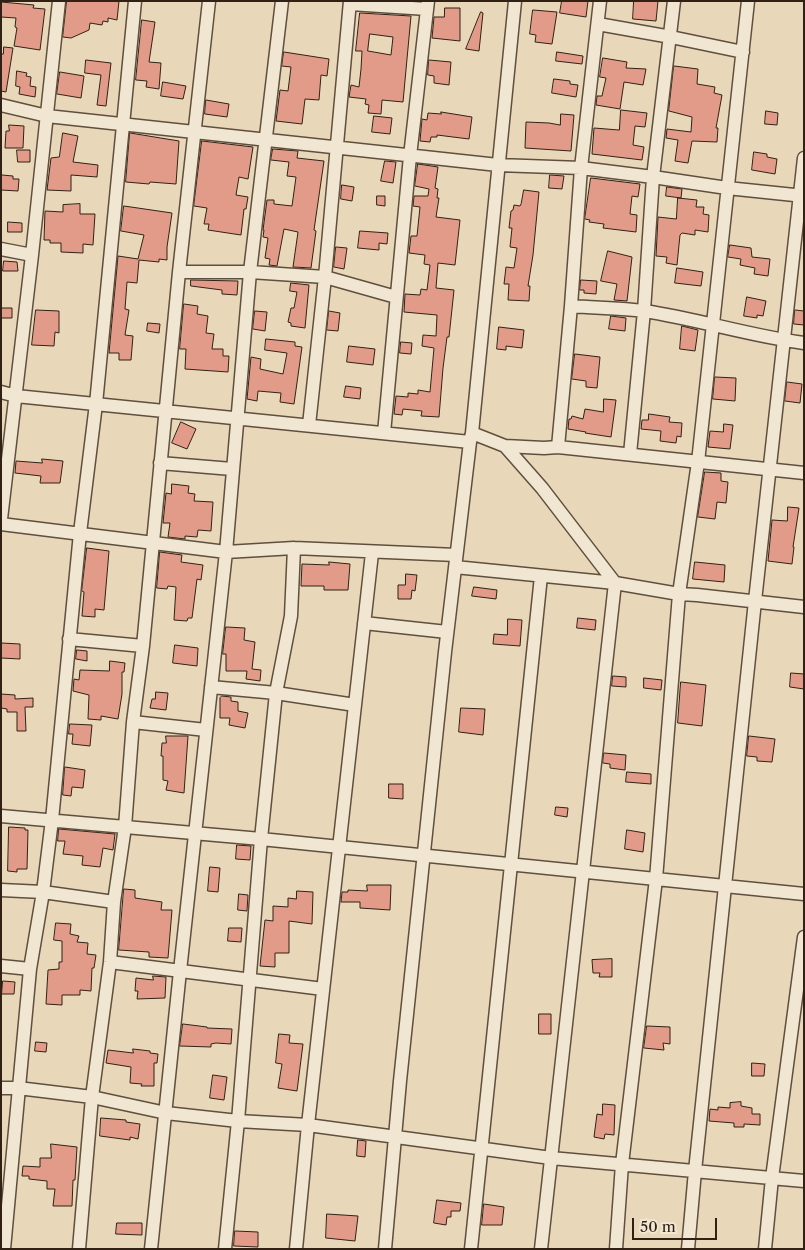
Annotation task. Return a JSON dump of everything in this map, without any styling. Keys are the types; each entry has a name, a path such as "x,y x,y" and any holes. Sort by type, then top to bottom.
{"street":[{"path":"1,519 59,1"},
{"path":"4,1249 4,1225 30,969 43,892 52,820 80,533 96,404 134,1"},
{"path":"79,1249 92,1097 110,962 114,902 125,827 178,272 209,1"},
{"path":"151,1249 226,552 250,272 282,1"},
{"path":"385,1249 400,1081 447,632 471,438 515,1"},
{"path":"558,447 581,168 600,1"},
{"path":"630,454 644,311 653,177 674,1"},
{"path":"616,1249 622,1164 656,879 679,594 698,462 748,1"},
{"path":"309,426 325,277 350,3 427,5 410,156 384,433"},
{"path":"598,24 743,52"},
{"path":"1,105 47,116 498,165 581,168 802,196"},
{"path":"688,1249 769,469 802,196 804,158"},
{"path":"1,249 32,255"},
{"path":"178,272 250,272 325,277 396,297"},
{"path":"571,306 644,311 804,343"},
{"path":"1,392 16,396 309,426 471,438 506,446 558,447 804,473"},
{"path":"506,446 542,488 615,583 541,1249"},
{"path":"160,463 232,469"},
{"path":"1,524 226,552 294,548 456,561 541,576 615,583 679,594 697,594 804,607"},
{"path":"225,1249 251,980 261,839 276,693 292,616 294,548"},
{"path":"296,1249 372,553"},
{"path":"471,1249 541,576"},
{"path":"364,623 447,632"},
{"path":"69,639 143,646"},
{"path":"211,687 276,693 355,706"},
{"path":"134,722 206,730"},
{"path":"1,816 261,839 804,894"},
{"path":"1,890 43,892 114,902"},
{"path":"765,1249 772,1178 804,937"},
{"path":"110,962 323,989"},
{"path":"1,966 30,969"},
{"path":"1,1088 18,1088 92,1097 166,1112 238,1121 308,1126 396,1136 481,1150 804,1182"}],"building":[{"path":"67,1 119,1 117,20 108,18 108,22 103,21 102,25 90,23 89,30 71,38 63,37"},
{"path":"562,1 588,1 586,17 560,13"},
{"path":"634,1 658,1 656,21 633,19"},
{"path":"1,2 34,5 33,8 45,9 40,50 14,46 17,28 15,27 16,18 1,17"},
{"path":"445,8 460,8 460,41 432,38 434,17 444,17"},
{"path":"533,10 557,12 552,44 535,42 536,35 530,34"},
{"path":"481,12 483,13 479,51 466,49"},
{"path":"360,13 411,16 403,102 382,100 381,114 368,113 369,105 365,104 366,99 349,97 351,85 359,87 362,51 356,51","holes":["370,34 393,37 391,55 368,51"]},
{"path":"142,20 155,22 149,62 161,63 159,89 146,87 147,81 136,80"},
{"path":"4,47 13,48 6,92 1,91 1,54 3,54"},
{"path":"284,52 329,59 327,76 321,75 319,100 305,99 302,124 276,121 280,90 288,91 291,67 282,66"},
{"path":"557,52 583,56 582,64 556,61"},
{"path":"603,58 627,62 626,68 646,69 643,85 624,82 620,109 596,105 597,96 602,96 606,78 600,77"},
{"path":"86,60 111,63 106,106 97,105 101,75 85,73"},
{"path":"429,60 451,62 449,85 434,83 434,76 428,75"},
{"path":"674,66 698,69 697,84 715,87 714,93 722,95 716,128 718,128 717,142 692,141 688,163 675,161 678,140 666,138 667,129 691,132 692,117 669,111"},
{"path":"17,71 27,73 26,76 31,77 30,86 36,87 35,97 19,94 20,87 16,86"},
{"path":"60,72 84,76 81,98 57,94"},
{"path":"554,79 570,81 570,84 578,85 576,97 552,93"},
{"path":"163,82 186,86 183,99 161,96"},
{"path":"206,100 229,104 227,117 205,114"},
{"path":"621,110 647,113 645,127 635,126 633,145 644,147 642,160 592,154 594,128 619,130"},
{"path":"766,111 778,113 777,125 765,124"},
{"path":"441,112 472,117 469,139 437,135 437,137 431,137 430,142 420,141 422,119 427,120 428,113 441,114"},
{"path":"561,114 574,115 571,151 525,148 526,122 560,125"},
{"path":"374,116 392,118 390,134 372,132"},
{"path":"9,125 24,126 23,148 5,148 6,131 9,131"},
{"path":"63,133 78,136 73,162 98,165 97,177 71,175 71,191 47,190 51,158 59,157"},
{"path":"130,133 179,141 176,184 126,182"},
{"path":"202,141 253,147 248,179 239,177 236,195 248,197 246,209 244,209 241,235 208,230 209,224 204,224 207,208 194,206"},
{"path":"273,149 298,151 297,158 324,161 314,230 316,231 311,268 293,267 298,232 284,229 277,266 269,265 270,259 265,258 268,238 263,237 263,230 267,200 274,200 274,204 292,206 296,177 287,176 289,162 271,160"},
{"path":"17,150 30,150 30,162 18,162"},
{"path":"754,152 767,154 767,157 777,159 775,174 752,170"},
{"path":"385,161 396,162 393,183 381,181"},
{"path":"418,164 438,167 435,188 438,189 437,198 439,198 436,217 460,220 455,265 438,263 436,288 454,290 449,337 447,337 443,368 439,417 421,416 422,411 403,409 402,415 394,414 396,396 408,397 408,393 418,394 418,390 430,392 434,348 422,346 423,335 436,336 437,315 404,312 405,294 420,295 421,289 427,290 430,265 424,264 425,255 409,253 411,236 417,236 420,207 413,206 414,196 428,196 429,189 415,186"},
{"path":"2,175 13,176 13,179 19,179 18,191 1,190"},
{"path":"550,175 564,176 562,189 549,188"},
{"path":"591,178 640,184 638,197 632,196 630,214 637,215 636,232 603,228 604,224 589,222 590,220 585,219"},
{"path":"342,185 354,187 352,201 341,199"},
{"path":"667,187 682,189 681,198 666,196"},
{"path":"524,190 539,192 528,286 530,286 529,301 508,300 509,284 504,284 506,267 514,268 517,248 510,247 512,228 509,228 511,211 514,205 520,206"},
{"path":"377,196 385,196 385,206 377,205"},
{"path":"678,198 697,200 696,207 704,207 703,214 709,215 708,232 695,230 695,235 682,233 680,235 677,265 666,263 667,257 656,256 658,217 676,219"},
{"path":"80,204 80,214 95,214 93,245 83,244 83,253 61,252 61,243 50,243 50,240 44,240 45,211 63,212 63,205"},
{"path":"124,206 172,213 167,260 159,259 159,262 139,260 137,283 127,282 125,309 129,310 125,335 133,336 131,360 119,360 119,353 109,353 118,256 138,259 144,235 121,231"},
{"path":"8,222 22,223 22,232 8,232"},
{"path":"360,231 388,233 387,244 379,243 379,250 358,248"},
{"path":"730,245 751,248 752,257 770,259 768,276 754,274 755,268 740,265 741,259 728,257"},
{"path":"336,247 347,248 344,269 334,267"},
{"path":"608,251 632,257 627,301 614,300 617,284 601,281"},
{"path":"4,261 17,262 18,271 3,271"},
{"path":"677,268 703,272 701,286 675,283"},
{"path":"191,280 238,281 237,295 222,294 222,290 191,286"},
{"path":"581,280 597,281 596,294 584,293 584,290 580,290"},
{"path":"291,283 309,285 305,328 291,326 291,323 288,322 291,308 294,308 297,292 290,291"},
{"path":"747,297 766,301 763,316 757,315 757,318 744,316"},
{"path":"184,304 198,306 197,314 208,316 206,333 214,334 212,349 223,349 223,356 229,356 228,372 185,369 186,349 180,349"},
{"path":"1,308 12,308 12,318 1,318"},
{"path":"36,310 59,311 59,333 55,332 54,346 32,345"},
{"path":"795,310 804,311 804,325 794,324"},
{"path":"255,311 267,312 265,331 253,329"},
{"path":"329,311 340,313 338,331 327,330"},
{"path":"611,316 626,318 625,331 609,329"},
{"path":"148,323 160,324 159,333 147,331"},
{"path":"682,326 698,330 695,351 680,349"},
{"path":"499,327 524,330 522,348 506,346 506,350 497,349"},
{"path":"266,339 295,342 295,346 302,347 294,404 280,402 281,393 258,391 257,401 247,399 251,357 261,359 260,369 283,374 287,353 265,350"},
{"path":"401,342 412,343 411,354 400,353"},
{"path":"349,346 375,349 373,365 347,362"},
{"path":"575,354 600,357 597,388 586,387 586,381 572,379"},
{"path":"715,377 736,378 735,401 713,399"},
{"path":"787,382 802,384 800,403 785,401"},
{"path":"346,386 361,388 360,399 344,397"},
{"path":"604,399 616,400 611,437 568,429 569,419 572,416 583,419 585,409 603,412"},
{"path":"649,414 670,417 669,422 682,423 681,437 677,436 676,443 660,441 661,431 641,429 642,420 648,420"},
{"path":"181,422 196,429 187,449 172,443"},
{"path":"724,424 733,425 730,449 708,447 710,431 723,432"},
{"path":"42,459 63,461 60,483 40,483 41,476 15,473 16,461 42,463"},
{"path":"705,472 721,473 721,481 728,482 726,503 717,502 715,519 698,517"},
{"path":"172,484 189,486 188,493 195,494 194,501 213,502 211,531 198,530 197,537 185,536 185,539 168,537 170,523 163,523 166,493 171,494"},
{"path":"788,507 799,508 792,564 768,561 772,520 787,521"},
{"path":"87,548 109,551 104,610 95,609 95,617 82,616 84,592 82,591"},
{"path":"160,552 182,555 181,562 203,565 201,580 197,579 192,618 188,618 187,621 174,620 176,587 168,586 167,589 157,588"},
{"path":"329,562 350,564 348,590 324,590 324,586 301,586 302,564 329,565"},
{"path":"695,562 725,565 724,582 693,579"},
{"path":"406,574 417,575 415,591 412,590 411,599 398,599 398,585 405,585"},
{"path":"474,587 497,590 496,599 472,596"},
{"path":"578,618 596,620 595,630 577,628"},
{"path":"508,619 522,620 520,646 493,644 494,634 507,635"},
{"path":"226,627 245,628 244,640 255,642 252,669 261,670 260,681 246,679 247,671 226,671 226,654 223,654"},
{"path":"1,643 20,644 20,659 1,658"},
{"path":"175,645 198,648 197,666 173,663"},
{"path":"77,650 87,651 87,661 76,659"},
{"path":"110,661 125,663 124,672 122,672 122,694 118,719 101,716 101,720 88,719 89,695 73,691 74,679 79,680 80,670 109,671"},
{"path":"791,673 804,674 804,689 790,687"},
{"path":"613,676 626,677 626,687 612,686"},
{"path":"644,678 662,680 661,690 644,688"},
{"path":"681,682 706,685 702,726 678,723"},
{"path":"156,692 168,693 166,710 150,708 152,699 155,699"},
{"path":"1,694 15,695 15,699 33,698 33,707 25,707 26,731 17,731 17,712 7,712 7,709 1,708"},
{"path":"222,696 231,697 231,701 238,702 238,711 248,713 245,728 229,725 230,718 220,718 220,698"},
{"path":"461,708 485,709 483,735 459,732"},
{"path":"70,724 92,725 90,746 72,744 73,734 69,734"},
{"path":"166,736 188,736 184,793 166,790 168,781 163,780 163,756 161,756 162,743 166,743"},
{"path":"749,736 775,739 772,762 757,761 757,757 747,756"},
{"path":"604,753 626,755 625,770 610,768 610,764 603,763"},
{"path":"65,767 85,770 83,788 72,787 71,796 63,795"},
{"path":"627,772 651,774 651,784 626,782"},
{"path":"389,784 403,784 403,799 389,798"},
{"path":"556,807 568,808 567,817 555,815"},
{"path":"9,827 25,828 25,830 28,830 27,869 17,869 17,872 8,871"},
{"path":"59,829 115,834 113,850 103,848 100,867 82,865 83,856 63,854 65,841 58,841"},
{"path":"627,830 645,833 643,852 625,849"},
{"path":"237,845 251,846 250,860 236,859"},
{"path":"210,867 220,868 218,892 208,891"},
{"path":"367,885 391,885 390,910 360,908 360,902 341,902 342,892 348,892 348,890 367,891"},
{"path":"124,889 135,890 135,898 162,902 161,910 172,910 168,958 149,957 149,952 119,950"},
{"path":"297,891 313,892 312,924 289,921 289,953 275,953 275,967 260,966 265,920 273,921 273,906 288,907 288,898 296,899"},
{"path":"239,894 248,895 247,911 238,910"},
{"path":"56,923 71,924 70,934 79,936 77,942 88,943 87,954 96,955 94,968 92,968 91,991 80,990 80,995 62,995 62,1005 46,1004 48,970 59,969 59,962 62,962 62,941 54,940"},
{"path":"229,928 242,928 241,942 228,941"},
{"path":"612,959 612,977 599,977 600,973 593,973 592,960"},
{"path":"153,976 166,977 165,998 137,999 138,991 135,991 136,978 153,980"},
{"path":"3,981 15,982 14,994 2,994"},
{"path":"539,1014 551,1014 551,1034 539,1034"},
{"path":"183,1024 207,1028 232,1029 231,1044 216,1043 211,1044 211,1047 180,1046"},
{"path":"647,1026 670,1027 670,1044 663,1043 664,1050 644,1048"},
{"path":"279,1034 290,1035 289,1043 303,1044 297,1091 278,1088 282,1064 276,1063"},
{"path":"36,1042 47,1043 46,1052 35,1051"},
{"path":"133,1049 158,1054 157,1063 154,1063 154,1086 141,1086 142,1084 130,1083 131,1067 106,1063 108,1050 133,1053"},
{"path":"752,1063 765,1064 764,1076 752,1076"},
{"path":"213,1075 227,1077 224,1100 210,1098"},
{"path":"741,1102 741,1106 752,1108 752,1114 760,1114 760,1125 744,1124 744,1127 734,1127 734,1123 709,1121 710,1109 718,1110 718,1107 730,1108 730,1103"},
{"path":"603,1104 615,1105 614,1135 605,1134 604,1139 594,1137 597,1114 602,1115"},
{"path":"101,1118 126,1120 126,1122 140,1124 138,1139 130,1137 130,1140 100,1136"},
{"path":"358,1140 366,1141 365,1157 357,1156"},
{"path":"51,1144 77,1147 72,1206 53,1206 55,1189 47,1189 47,1181 29,1179 29,1176 22,1176 23,1166 40,1167 40,1158 51,1158"},
{"path":"437,1200 461,1203 460,1211 451,1211 451,1217 447,1217 446,1225 434,1223"},
{"path":"484,1204 504,1207 502,1225 482,1225"},
{"path":"327,1214 358,1216 355,1241 326,1238"},
{"path":"117,1223 142,1223 142,1235 116,1234"},
{"path":"235,1231 258,1232 258,1247 234,1246"}]}
